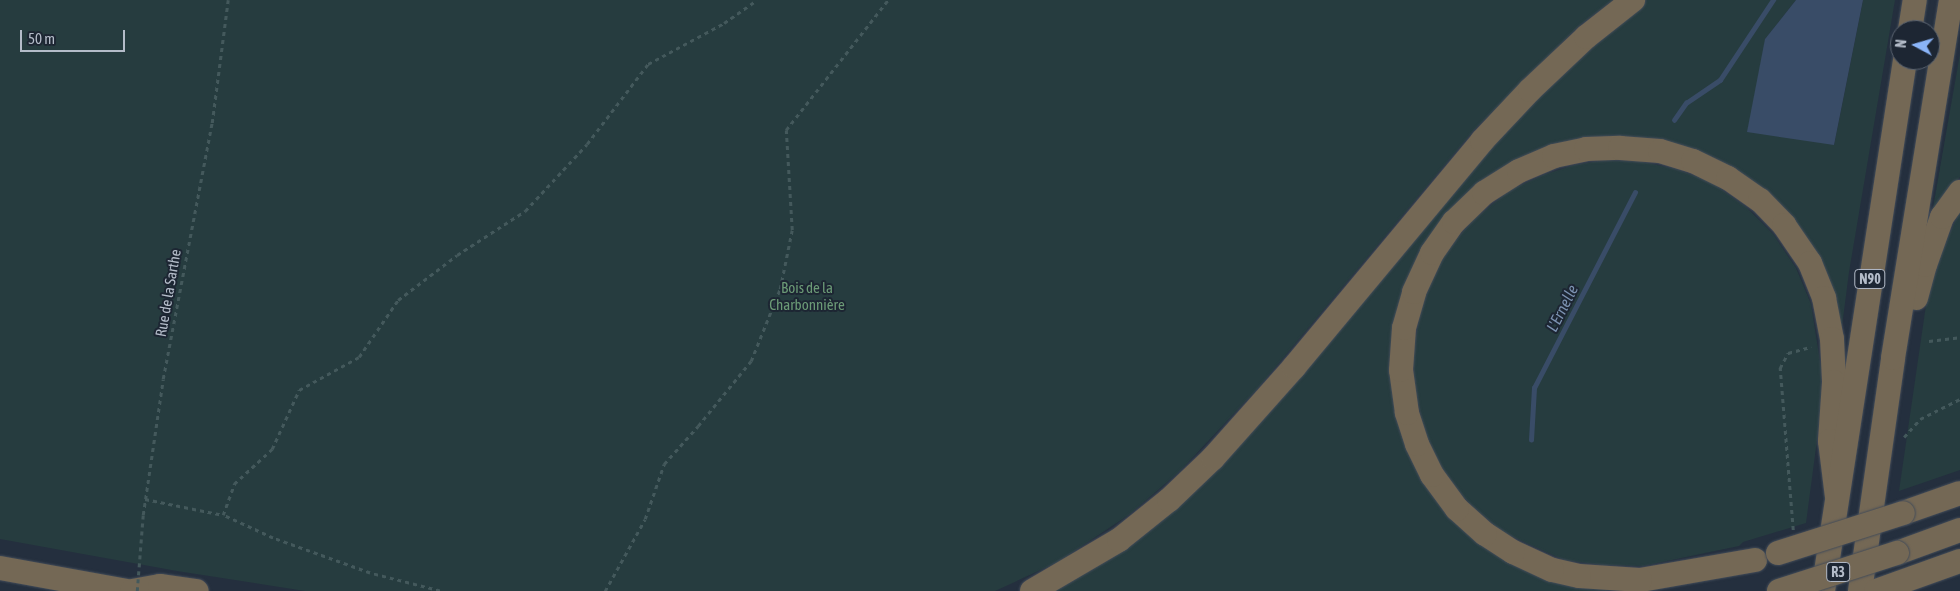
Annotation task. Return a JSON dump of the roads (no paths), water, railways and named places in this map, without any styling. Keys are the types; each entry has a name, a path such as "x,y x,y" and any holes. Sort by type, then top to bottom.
{"highway":[{"path":"1032,591 1119,540 1169,500 1213,458 1294,367 1482,141 1530,90 1586,38 1633,0"},
{"path":"1912,20 1915,0"},
{"name":"N90","path":"1860,591 1893,358 1933,101 1951,0"},
{"name":"N90","path":"1823,591 1902,70"},
{"path":"1837,497 1830,440 1834,382 1832,339 1824,298 1810,263 1784,226 1760,200 1728,178 1693,161 1660,151 1620,148 1586,149 1554,156 1519,171 1484,193 1454,222 1432,253 1414,292 1404,328 1400,370 1407,413 1417,444 1432,475 1456,509 1485,534 1513,552 1552,570 1579,576 1640,580 1755,560 1960,493"},
{"path":"1893,358 1911,318 1925,265 1942,217 1960,192"},
{"name":"R3","path":"1779,591 1897,553 1960,530"},
{"path":"1661,591 1728,574 1755,560"},
{"path":"1884,588 1960,561"},
{"path":"0,568 126,591"},
{"path":"132,591 160,586 197,591"}],"water":[{"path":"1796,0 1863,0 1834,145 1747,132 1765,39"}],"waterway":[{"name":"L'Ernelle","path":"1674,120 1686,103 1720,80 1773,0"},
{"name":"L'Ernelle","path":"1531,440 1534,388 1635,192"}],"park label":[{"name":"Bois de la Charbonnière","path":"807,296"}]}
